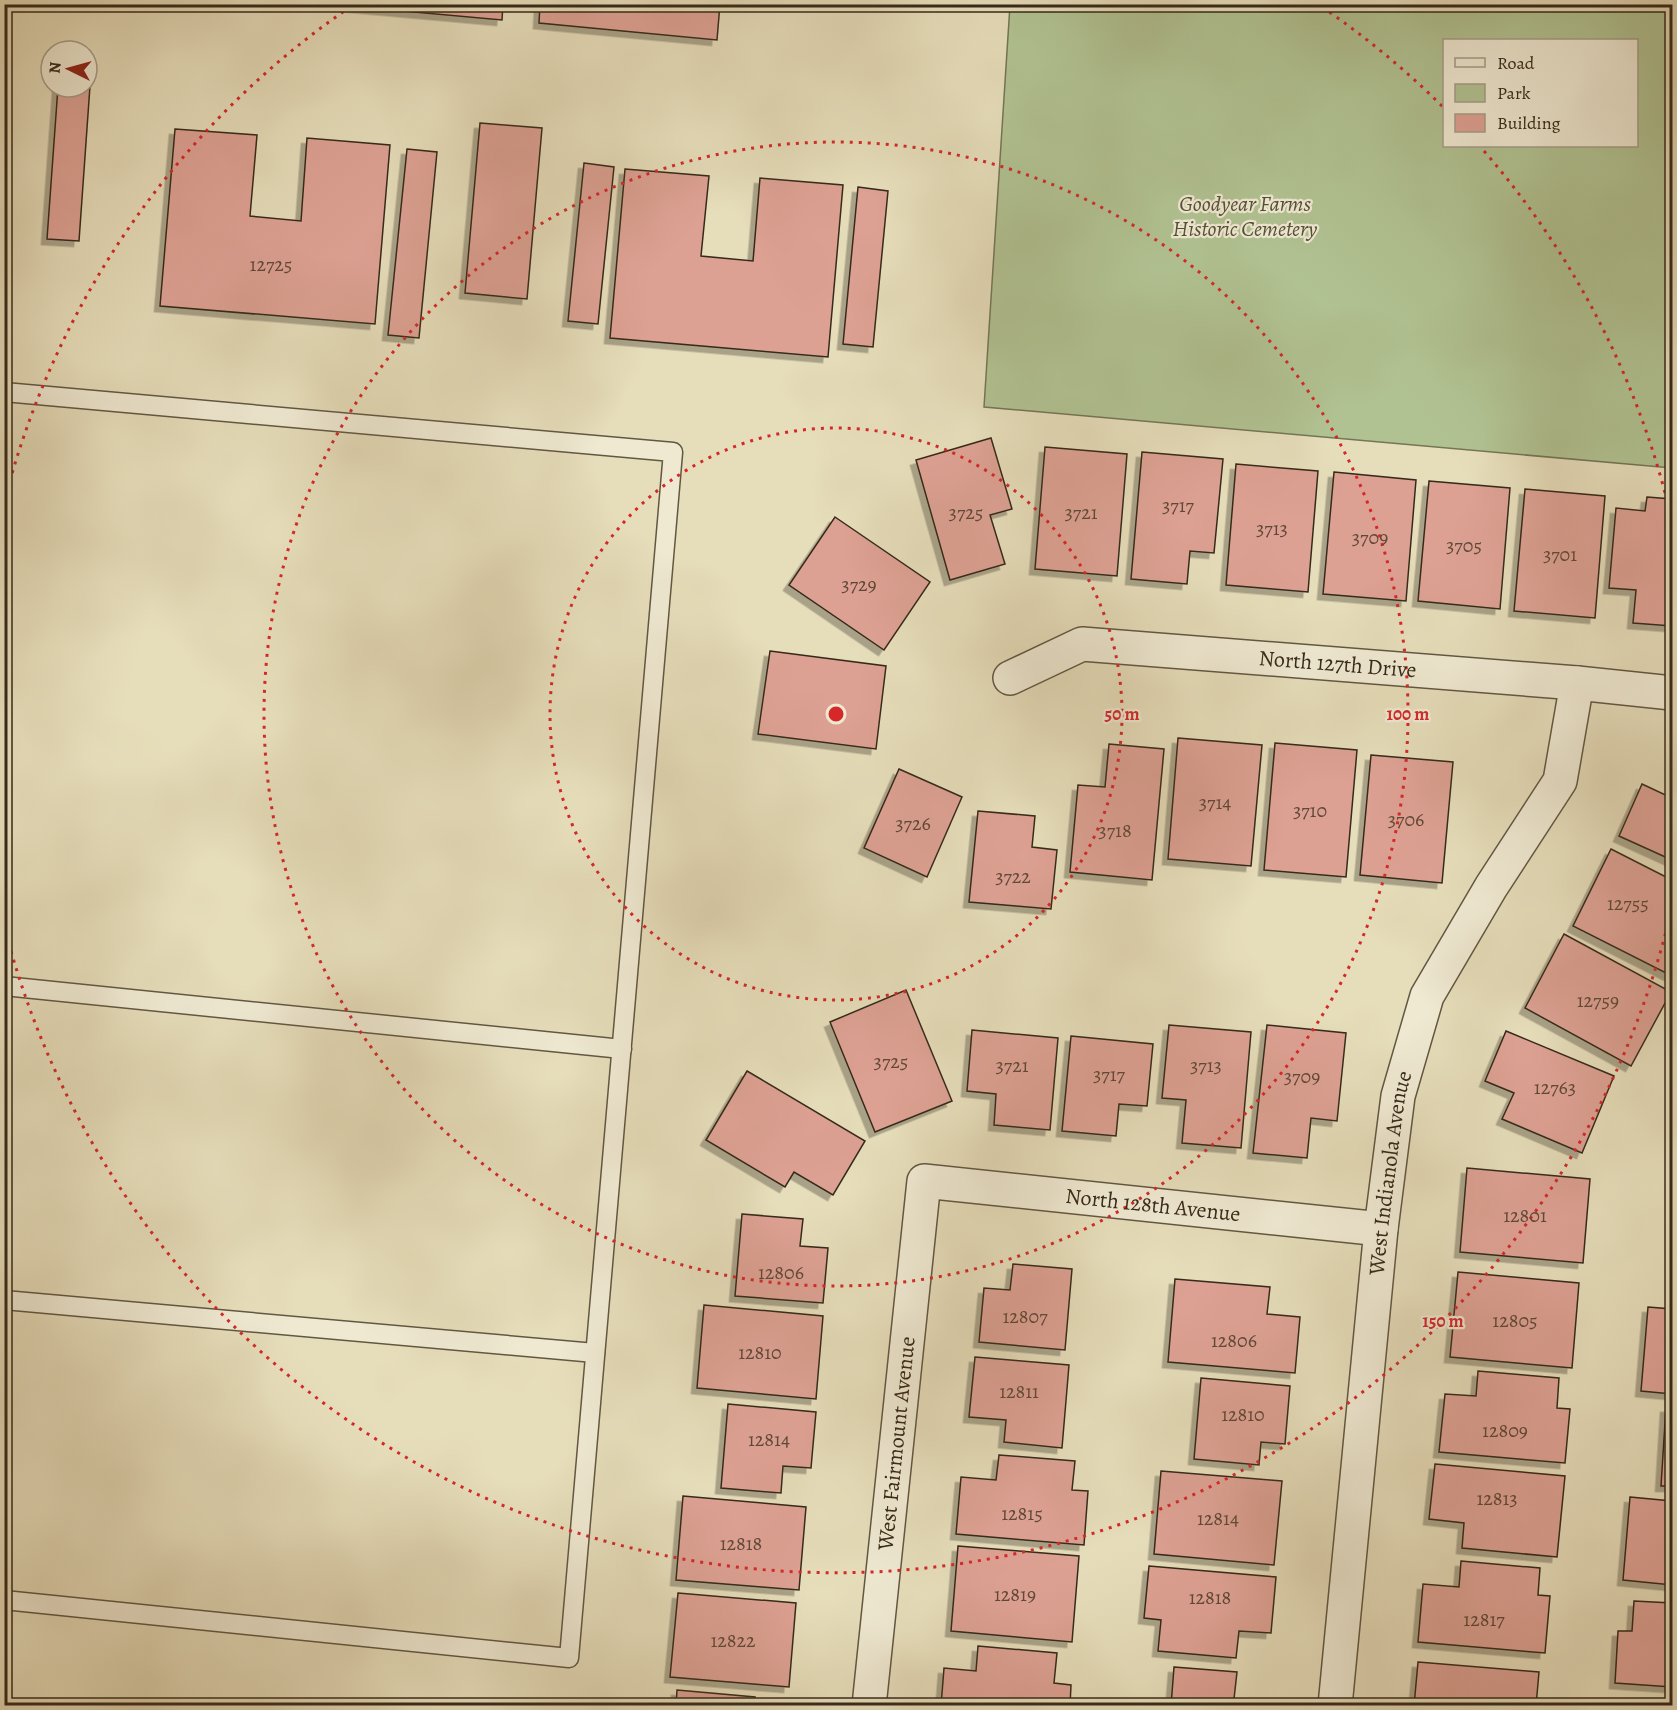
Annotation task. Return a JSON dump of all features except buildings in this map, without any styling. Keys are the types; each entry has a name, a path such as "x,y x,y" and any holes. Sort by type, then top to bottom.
{"street":[{"name":"North 127th Drive","path":"1010,678 1082,644 1577,682 1672,693"},
{"name":"West Indianola Avenue","path":"1335,1706 1381,1229 1398,1096 1427,996 1491,887 1560,781 1577,682"},
{"name":"North 128th Avenue","path":"924,1181 1381,1229"},
{"name":"West Fairmount Avenue","path":"869,1706 924,1181"}],"lane":[{"path":"4,392 673,452 569,1658 4,1600"},
{"path":"4,986 622,1049"},
{"path":"4,1300 595,1353"}],"green space":[{"name":"Goodyear Farms Historic Cemetery","path":"1010,5 1672,5 1672,468 984,407"}]}
